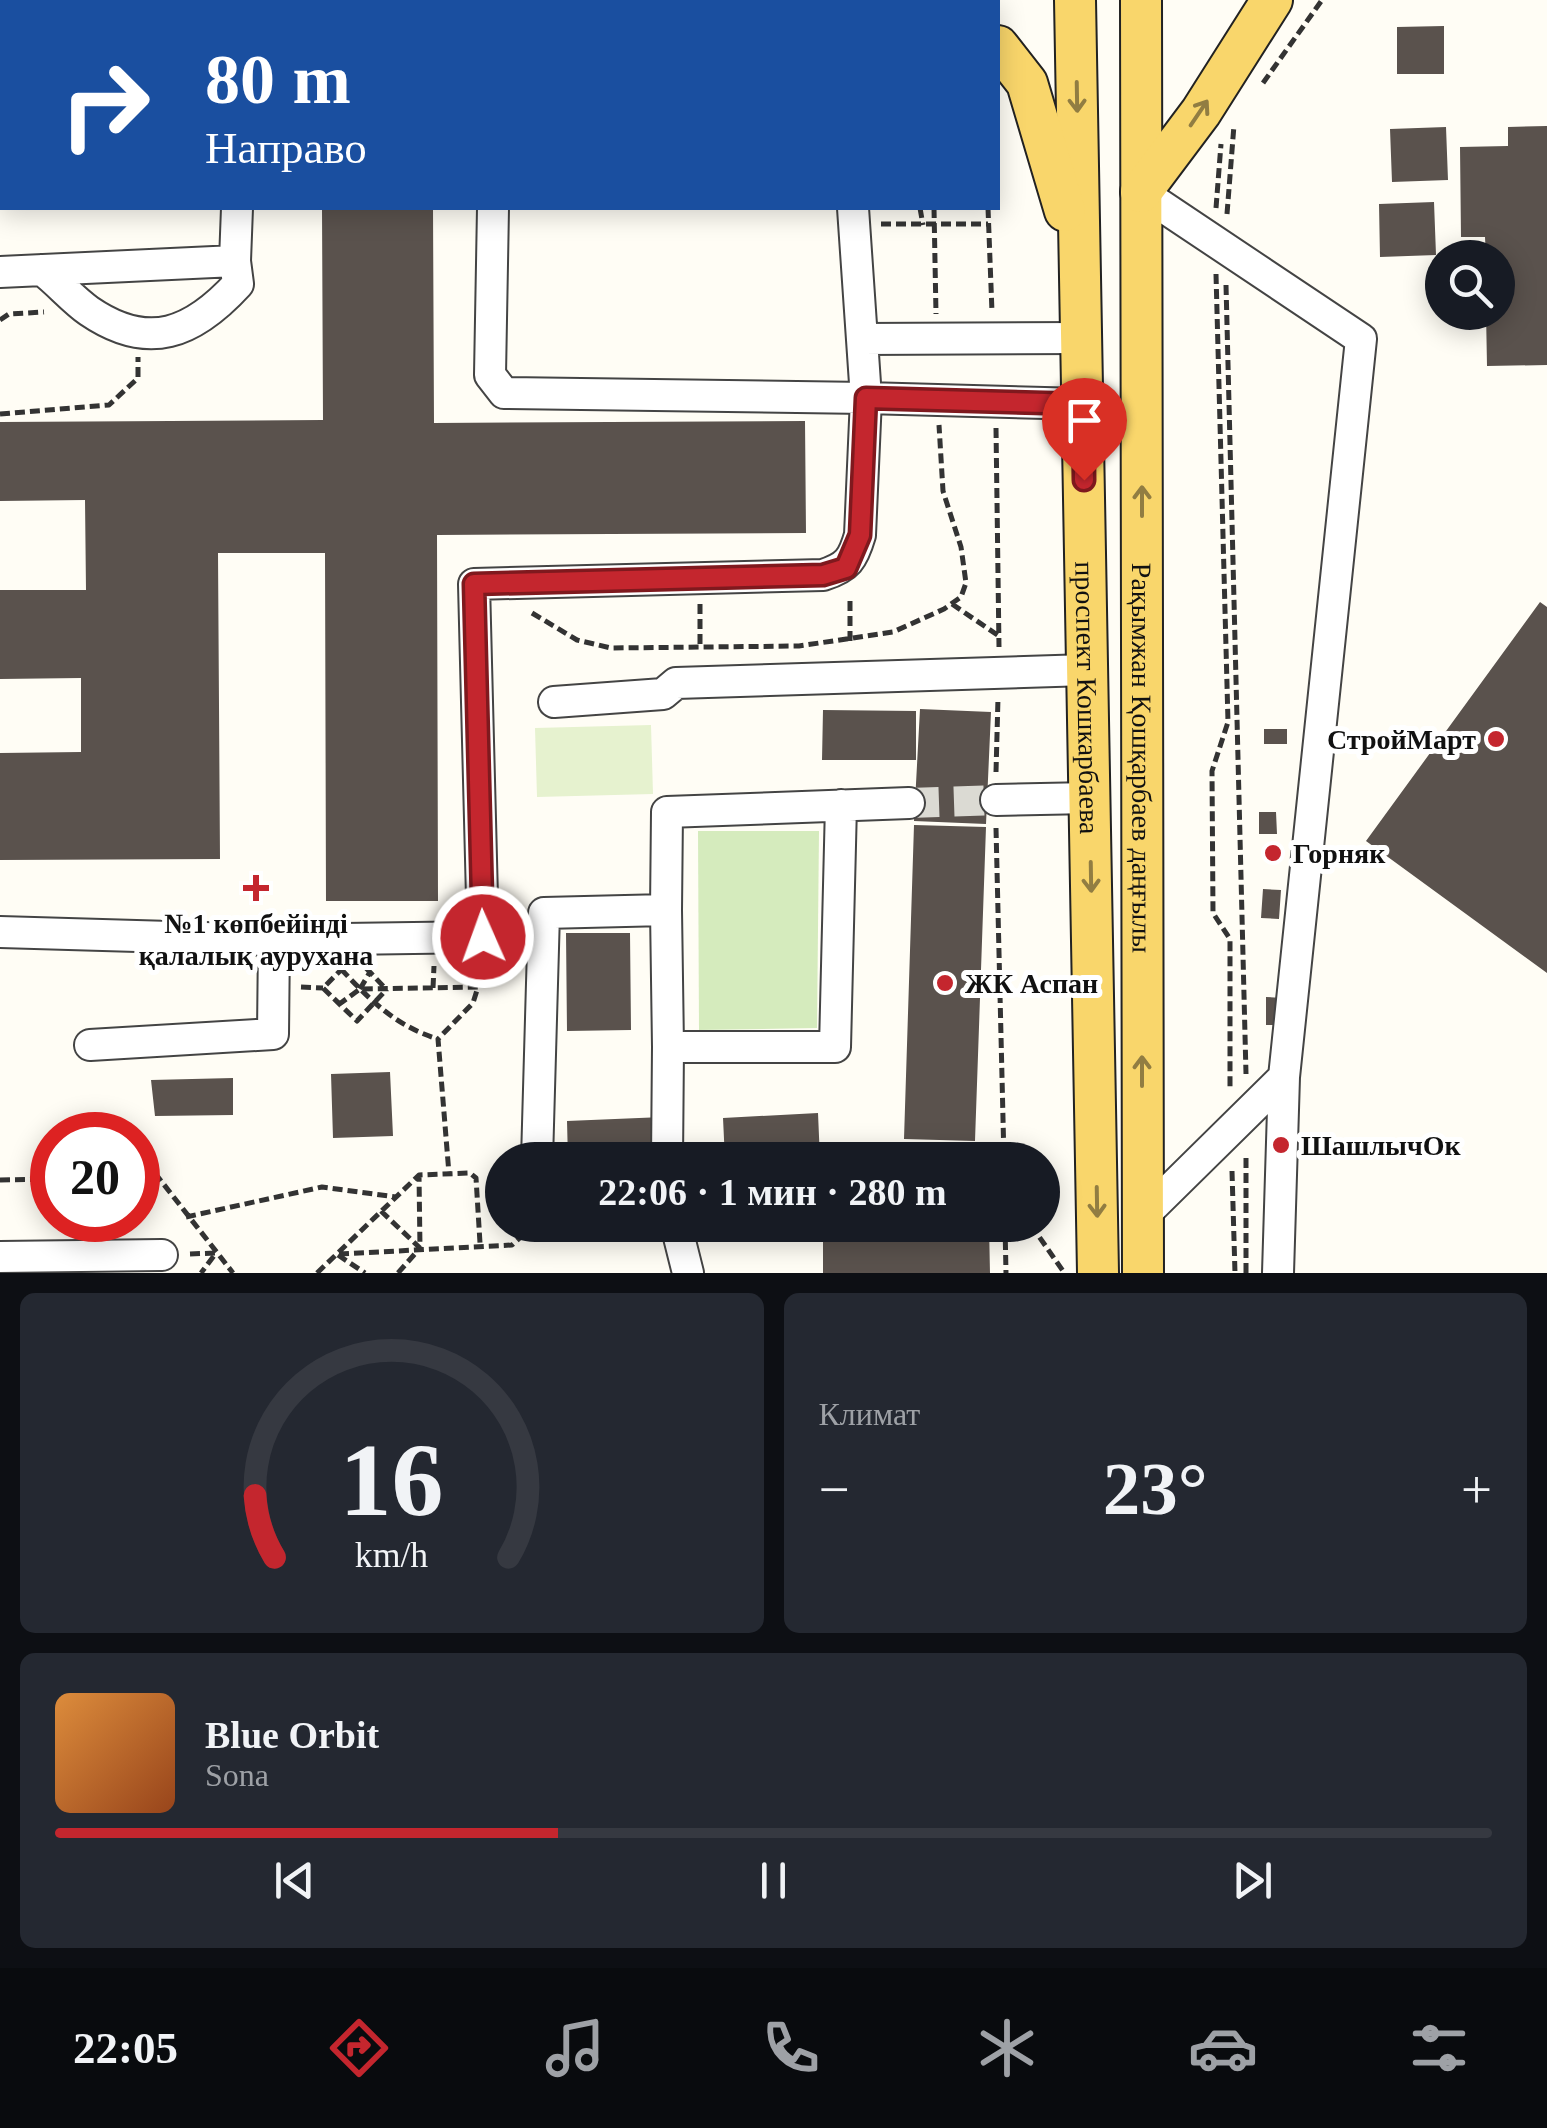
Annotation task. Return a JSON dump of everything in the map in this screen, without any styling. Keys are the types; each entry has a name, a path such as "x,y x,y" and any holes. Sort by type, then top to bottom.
{"main road":[{"name":"проспект Кошкарбаева","path":"1075,0 1098,1273"},
{"name":"Рақымжан Қошқарбаев даңғылы","path":"1141,0 1142,1273"},
{"path":"1142,192 1200,112 1272,0"},
{"path":"1000,49 1027,83 1080,260"}],"lane":[{"path":"1142,192 1361,339 1284,1076 1278,1273"},
{"path":"42,270 87,310 138,334 179,332 212,312 238,284 238,210"},
{"path":"493,210 490,375 504,393 1083,404"},
{"path":"0,932 274,940 483,937 474,584 823,575 846,568 860,535 866,398 853,210"},
{"path":"0,272 235,261"},
{"path":"862,339 1082,338"},
{"path":"554,702 663,694 676,683 1087,670"},
{"path":"996,800 1090,798"},
{"path":"667,1142 667,812 909,804"},
{"path":"668,1047 834,1047 841,805"},
{"path":"538,1142 544,913 666,910"},
{"path":"90,1044 273,1034 274,940"},
{"path":"1143,1216 1284,1076"},
{"path":"680,1242 688,1273"},
{"path":"0,1257 162,1254"}],"path":[{"path":"1253,97 1322,0"},
{"path":"1244,111 1234,124 1220,245 1228,722 1212,771 1213,914 1230,939 1246,1273"},
{"path":"1229,118 1218,166 1238,1122 1235,1273"},
{"path":"920,210 923,225"},
{"path":"934,210 936,320 947,321"},
{"path":"881,224 988,224"},
{"path":"0,414 109,405 138,378 138,334"},
{"path":"700,602 700,646"},
{"path":"850,602 850,642"},
{"path":"952,604 999,636"},
{"path":"355,956 323,988 338,1005 357,1021 386,989"},
{"path":"362,964 386,989"},
{"path":"341,969 375,1005 406,1029 438,1039"},
{"path":"338,1005 360,990 370,972"},
{"path":"360,990 478,987 473,1003 438,1039 449,1174"},
{"path":"316,1273 419,1175 470,1173 476,1178 480,1243"},
{"path":"398,1273 420,1248 419,1175"},
{"path":"0,1180 30,1179"},
{"path":"160,1180 232,1273"},
{"path":"186,1217 322,1187 396,1196"},
{"path":"381,1211 420,1248"},
{"path":"336,1254 515,1242"},
{"path":"1005,1242 1006,1273"},
{"path":"1042,1242 1065,1273"},
{"path":"162,1254 216,1253"},
{"path":"200,1273 216,1253"},
{"path":"336,1254 364,1273"}],"green space":[{"path":"651,725 653,794 537,797 535,728"},
{"path":"698,831 819,831 817,1028 699,1030"}],"building":[{"path":"1444,26 1444,74 1397,74 1397,27"},
{"path":"1547,126 1547,365 1487,366 1486,330 1515,330 1515,240 1461,237 1460,147 1508,146 1508,127"},
{"path":"1446,127 1448,180 1392,182 1390,129"},
{"path":"1434,202 1435,240 1425,240 1425,255 1380,257 1379,204"},
{"path":"322,210 433,210 434,423 805,421 806,533 437,535 438,901 326,901 325,553 218,553 220,859 0,860 0,753 81,752 81,678 0,679 0,590 86,590 85,500 0,501 0,422 323,420"},
{"path":"1540,602 1547,607 1547,973 1366,841"},
{"path":"920,709 991,712 986,824 914,821"},
{"path":"823,710 916,711 916,760 822,760"},
{"path":"1264,729 1287,729 1287,744 1264,744"},
{"path":"1259,812 1276,812 1277,834 1259,834"},
{"name":"ЖК Аспан","path":"914,825 986,827 975,1141 904,1139"},
{"path":"1263,889 1281,890 1279,919 1261,918"},
{"path":"566,933 630,933 631,1030 567,1031"},
{"path":"1266,997 1283,998 1283,1025 1266,1025"},
{"path":"390,1072 393,1136 333,1138 331,1074"},
{"path":"233,1078 233,1115 160,1116 160,1112 155,1112 151,1080"},
{"path":"818,1113 819,1142 724,1142 723,1118"},
{"path":"663,1117 664,1142 568,1142 567,1121"},
{"path":"823,1242 989,1242 990,1273 823,1273"}],"tunnel":[{"path":"909,803 996,800"}],"place":[{"name":"СтройМарт","path":"1496,739"},
{"name":"Горняк","path":"1273,853"},
{"name":"№1 көпбейінді қалалық аурухана","path":"256,888"},
{"name":"ЖК Аспан","path":"945,983"},
{"name":"ШашлычОк","path":"1281,1145"}],"route":[{"path":"483,937 474,584 823,575 846,568 860,535 866,398 1083,404 1084,480"}]}
